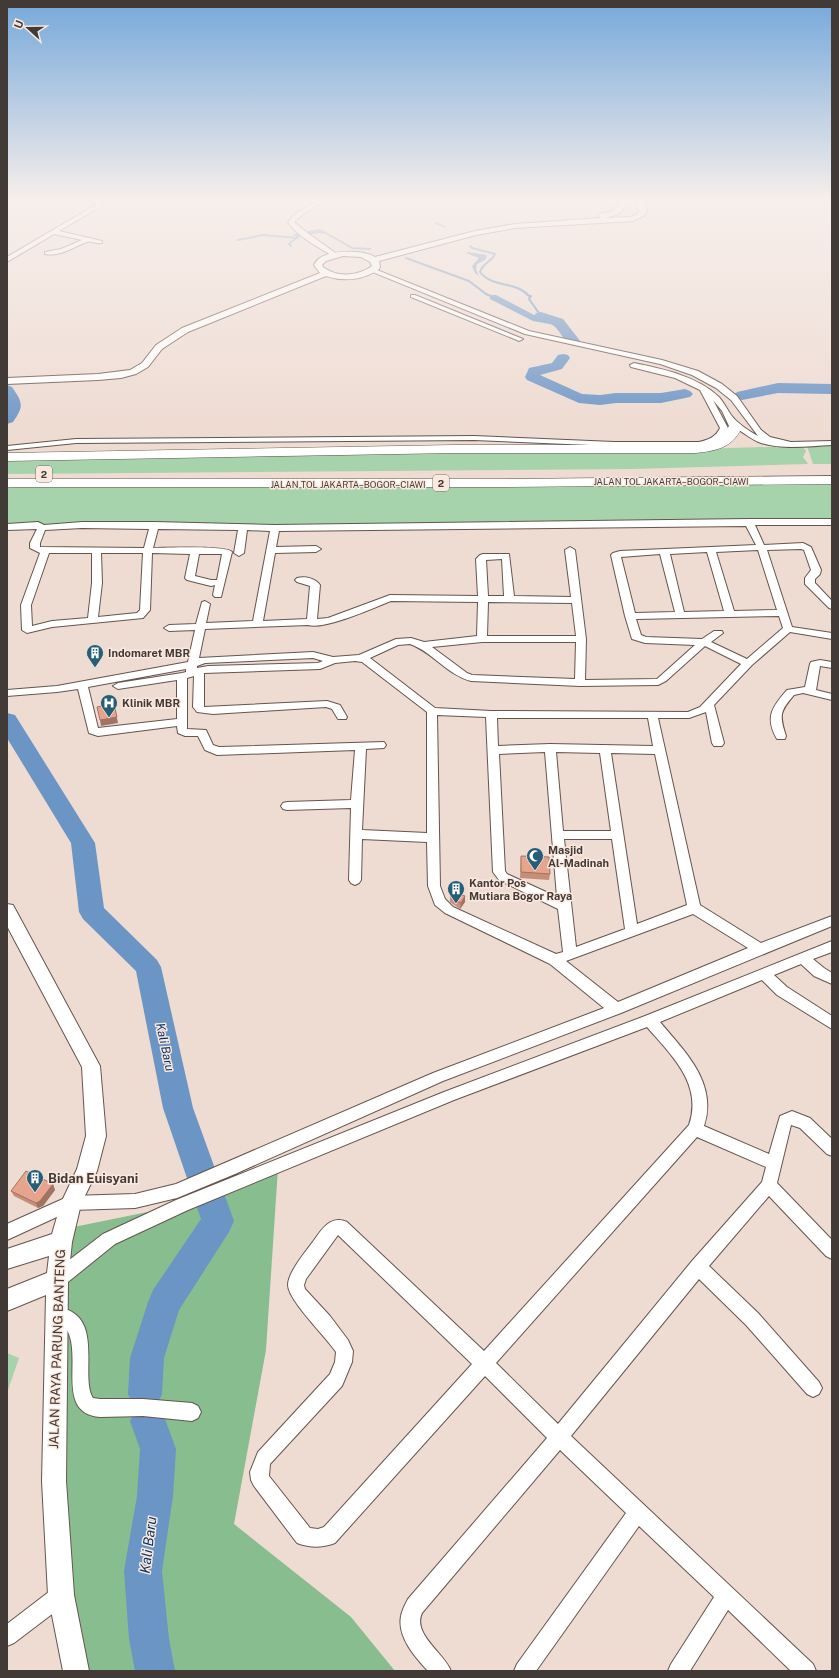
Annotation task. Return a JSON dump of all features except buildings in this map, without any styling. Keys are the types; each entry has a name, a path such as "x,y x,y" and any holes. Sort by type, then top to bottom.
{"highway":[{"path":"7,457 454,449 696,449 723,442 731,437 732,423"},
{"name":"JALAN TOL JAKARTA–BOGOR–CIAWI","path":"7,474 832,467"},
{"name":"JALAN TOL JAKARTA–BOGOR–CIAWI","path":"7,483 505,483 832,480"}],"street":[{"path":"9,376 21,380 121,376 134,372 145,365 159,347 185,330 310,279"},
{"path":"376,279 474,322 527,341"},
{"path":"394,279 517,330 628,356 662,362 701,376 719,386 734,398 758,432 767,439 791,444"},
{"path":"628,356 626,363 664,372 687,380 703,388 718,402 732,423 758,440 773,444 832,444"},
{"path":"9,376 46,374 98,377"},
{"path":"7,448 76,441 466,438 614,444 698,444 718,438 722,434 724,428 703,388"},
{"path":"749,522 761,547 788,629"},
{"path":"7,527 154,525 275,528 832,522"},
{"path":"45,550 26,605 26,630 52,624 93,619 140,616 145,610 148,550 154,525"},
{"path":"40,526 35,548 45,550 223,550 227,552 218,595"},
{"path":"238,553 243,528"},
{"path":"258,623 275,528"},
{"path":"748,663 704,642 640,639 636,637 616,555 624,553 711,551 798,546 806,548 816,570 815,574 810,578 810,584 832,606"},
{"path":"271,550 316,549"},
{"path":"93,619 97,584 96,550"},
{"path":"195,550 190,578 211,583 221,582"},
{"path":"570,550 581,639 580,683"},
{"path":"668,551 665,554 680,614"},
{"path":"711,551 730,614"},
{"path":"482,639 482,558 485,556 504,555 507,558 509,600"},
{"path":"300,580 312,582 315,585 312,622"},
{"path":"169,628 329,621 390,598 576,600"},
{"path":"205,604 191,672 182,722 182,730 190,733 202,733 209,747 216,751 380,745"},
{"path":"630,616 783,613"},
{"path":"361,658 371,663 432,711 491,714 652,714 684,716 699,711 709,704 748,663 788,629 832,636"},
{"path":"7,693 82,688 218,669 320,666 333,660 361,658 402,641 411,641 423,645 468,678 580,683 660,681 704,642 718,633"},
{"path":"423,645 482,639 581,639"},
{"path":"810,691 815,664 832,665"},
{"path":"191,672 198,707 201,710 213,712 327,704 336,706 342,717"},
{"path":"82,688 93,730 98,732 182,722"},
{"path":"781,736 775,719 778,709 792,691 810,691 832,697"},
{"path":"709,704 718,743"},
{"path":"432,711 434,890 441,904 555,960 616,1008"},
{"path":"491,714 499,872 503,877 564,906"},
{"path":"652,714 694,908 760,949"},
{"path":"355,880 357,804 361,746"},
{"path":"494,750 550,748 660,750"},
{"path":"550,748 564,906 570,955"},
{"path":"605,749 632,932"},
{"path":"287,806 357,804"},
{"path":"356,834 433,838"},
{"path":"558,835 617,835"},
{"path":"555,960 694,908"},
{"name":"JALAN RAYA PARUNG BANTENG","path":"7,910 91,1066 96,1136 87,1171 72,1203 61,1242 57,1280 54,1481 61,1595 76,1671"},
{"path":"232,1176 438,1077 616,1008 832,921"},
{"path":"7,1300 57,1280 109,1239 179,1198 232,1176 650,1020 804,959 832,946"},
{"path":"804,959 819,972 832,979"},
{"path":"764,974 782,991 832,1023"},
{"path":"650,1020 686,1064 698,1087 702,1104 695,1130 485,1364 328,1536 318,1539 304,1536 260,1480 260,1469 264,1458 336,1380 341,1370 345,1357 342,1346 298,1293 296,1285 299,1275 330,1231 335,1228 344,1228 485,1364 559,1436 638,1512 806,1671"},
{"path":"438,1077 449,1096"},
{"path":"441,1671 412,1633 409,1624 412,1610 559,1436 698,1267 769,1185 784,1121 789,1118 802,1122 832,1150"},
{"path":"695,1130 774,1163"},
{"path":"769,1185 832,1251"},
{"path":"7,1232 72,1203 179,1198"},
{"path":"7,1259 61,1242"},
{"path":"698,1267 752,1319 813,1388"},
{"path":"56,1322 68,1318 77,1328 81,1365 81,1396 87,1404 101,1409 139,1406 192,1412"},
{"path":"524,1671 638,1512"},
{"path":"9,1631 61,1595"},
{"path":"678,1671 726,1595"}],"green space":[{"path":"832,444 832,464 813,464 807,446"},
{"path":"802,446 806,451 803,457 808,464 632,469 7,474 7,457 696,449"},
{"path":"832,480 832,522 7,527 7,488 51,483"},
{"path":"278,1168 266,1350 234,1524 351,1617 395,1671 76,1671 61,1592 64,1229 182,1205"},
{"path":"7,1353 19,1358 7,1393"}],"waterway":[{"path":"464,279 493,297"},
{"path":"490,279 524,291 531,296 529,299 541,316"},
{"path":"493,297 536,319 561,324"},
{"path":"541,316 558,322 574,342"},
{"path":"563,358 557,366 534,371 532,377 579,398 600,400 616,398 661,398 685,394"},
{"path":"742,395 778,388 832,389"},
{"name":"Kali Baru","path":"7,390 14,404 7,419"},
{"name":"Kali Baru","path":"7,720 83,843 92,912 148,967 178,1108 218,1221 165,1302 147,1358 145,1394"},
{"name":"Kali Baru","path":"148,1421 158,1449 155,1496 143,1571 149,1639 155,1671"}],"place":[{"name":"Indomaret MBR","path":"95,668"},
{"name":"Klinik MBR","path":"109,718"},
{"name":"Masjid Al-Madinah","path":"535,871"},
{"name":"Kantor Pos Mutiara Bogor Raya","path":"456,904"},
{"name":"Bidan Euisyani","path":"35,1193"}]}
